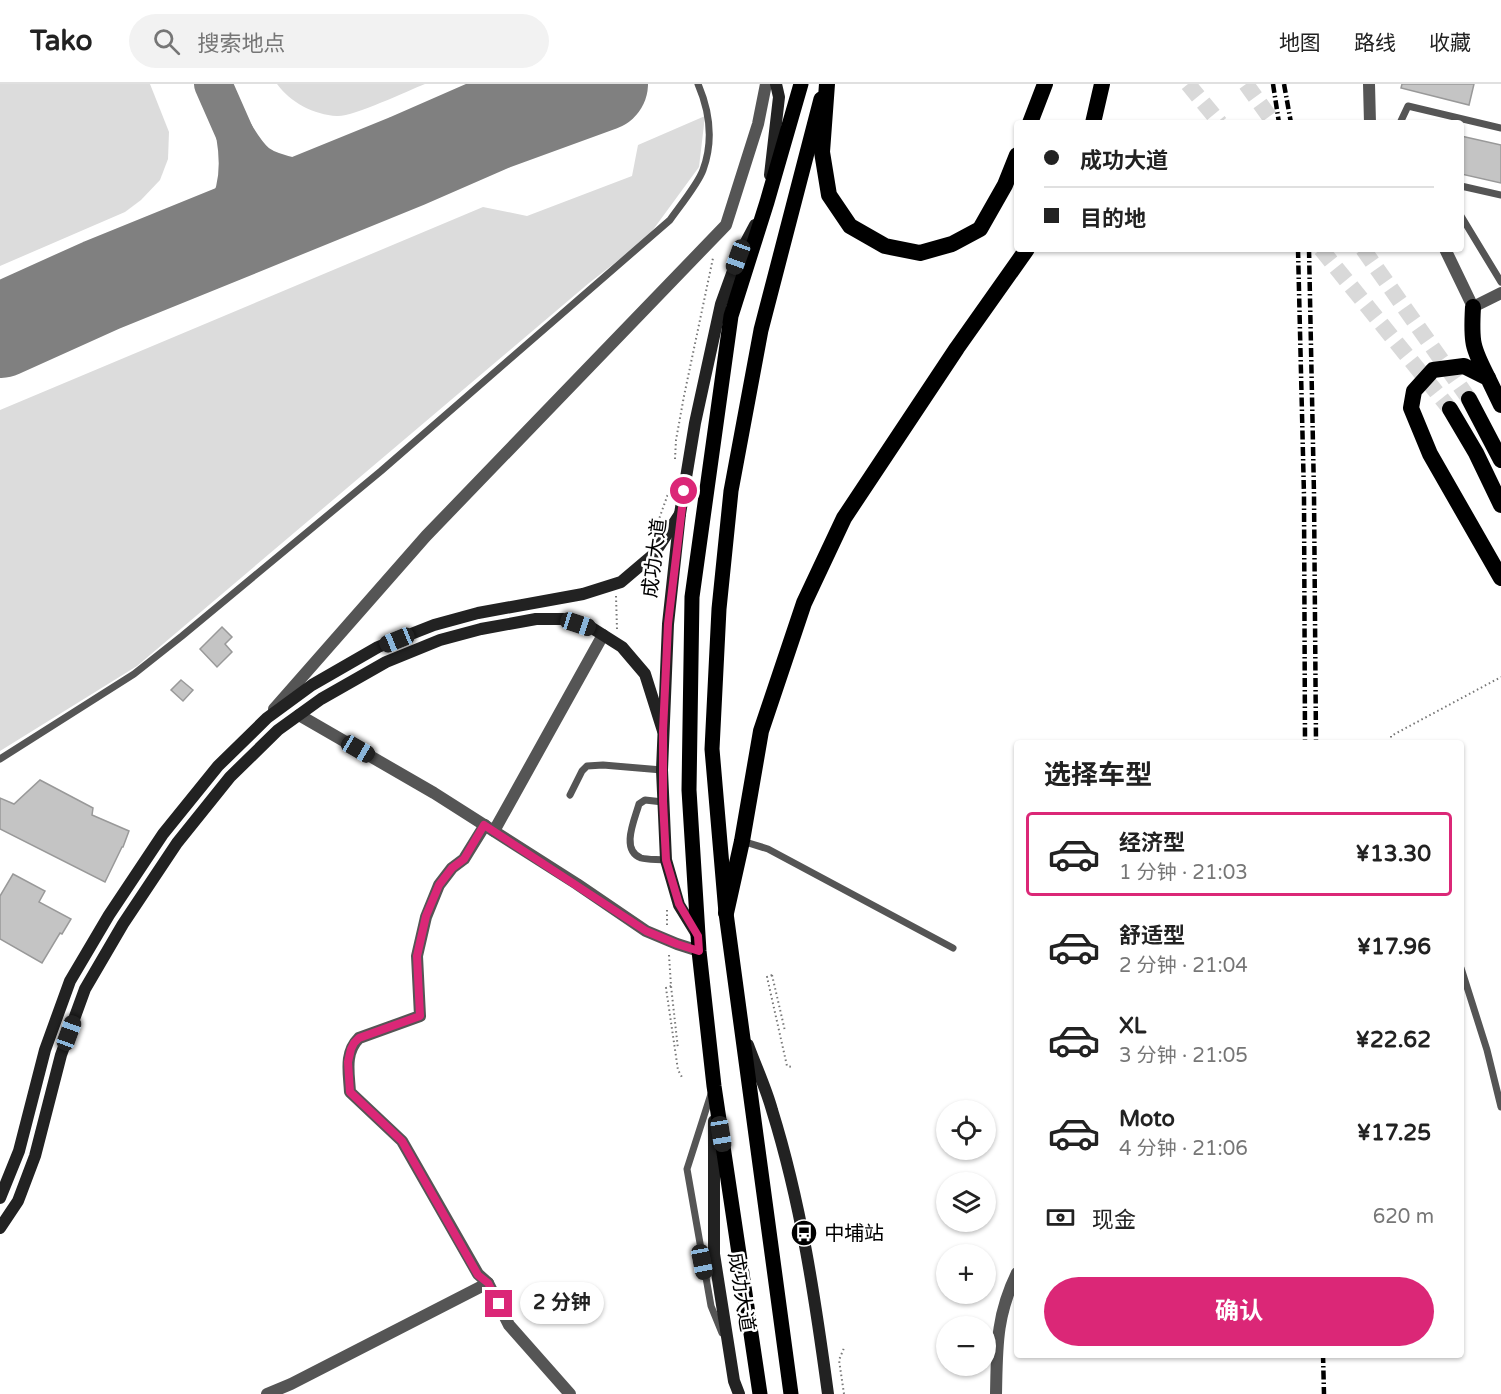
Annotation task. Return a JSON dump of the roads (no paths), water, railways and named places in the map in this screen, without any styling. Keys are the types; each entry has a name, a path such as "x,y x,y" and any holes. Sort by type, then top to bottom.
{"highway":[{"path":"826,84 822,152 829,195 850,226 885,246 920,253 952,244 980,229 1005,185 1014,162"},
{"path":"1031,120 1045,84"},
{"path":"1094,120 1102,84"},
{"path":"726,913 742,841 761,730 804,603 839,529 957,348 1025,252"},
{"path":"1473,307 1471,336 1475,353 1501,405"},
{"path":"1488,378 1464,366 1433,370 1414,391 1412,408 1430,454 1501,578"},
{"path":"1469,399 1501,460"},
{"path":"1450,409 1476,453 1501,504"}],"main road":[{"name":"成功大道","path":"699,943 679,904 666,860 662,770 668,624 680,514 695,423 721,304 738,257 767,202 779,97 776,84"},
{"path":"760,1394 714,1086 699,943 689,790 692,597 731,316 801,84"},
{"path":"791,1394 726,913 712,749 719,609 731,491 761,330 826,84"},
{"path":"0,1198 19,1151 45,1050 70,981 109,915 163,834 218,766 267,718 312,685 378,647 434,625 478,613 583,594 621,582 654,554 680,514"},
{"path":"0,1228 18,1201 35,1156 61,1055 85,989 123,924 177,843 230,777 278,730 321,699 386,662 440,640 536,619 563,619 592,628 622,647 645,674 663,731"},
{"path":"740,1022 772,1109 799,1211 828,1394"},
{"name":"成功大道","path":"714,1086 714,1254 729,1349 739,1394"}],"street":[{"path":"267,718 426,536 726,225 758,124 766,84"},
{"path":"1369,84 1370,120"},
{"path":"1446,252 1473,307 1501,293"},
{"path":"570,1394 510,1325 488,1283 478,1275 402,1141 350,1092 348,1062 351,1049 359,1038 420,1016 417,956 426,916 439,885 489,828 603,635"},
{"path":"299,715 434,793 646,931 677,944 699,943"},
{"path":"996,1394 998,1327 1014,1280"},
{"path":"267,1394 291,1384 488,1283"}],"lane":[{"path":"0,759 134,674 183,636 381,471 670,220 703,171 710,137 707,105 698,84"},
{"path":"1401,120 1408,106 1501,128"},
{"path":"1464,187 1501,195"},
{"path":"1464,221 1501,282"},
{"path":"570,795 587,766 603,765 662,770"},
{"path":"663,801 645,800 639,804 629,843 633,853 642,858 666,860"},
{"path":"742,841 768,849 953,948"},
{"path":"1464,977 1487,1050 1501,1107"},
{"path":"714,1086 687,1169 711,1306 729,1349"}],"tunnel":[{"path":"1188,84 1218,120"},
{"path":"1246,84 1272,120"},
{"path":"1323,252 1450,409"},
{"path":"1365,252 1469,399"}],"railway":[{"path":"1273,84 1279,120"},
{"path":"1284,84 1290,120"},
{"path":"1298,252 1304,496 1305,740"},
{"path":"1309,252 1316,740"},
{"path":"1323,1358 1324,1394"}],"place":[{"name":"中埔站","path":"804,1233"}]}
